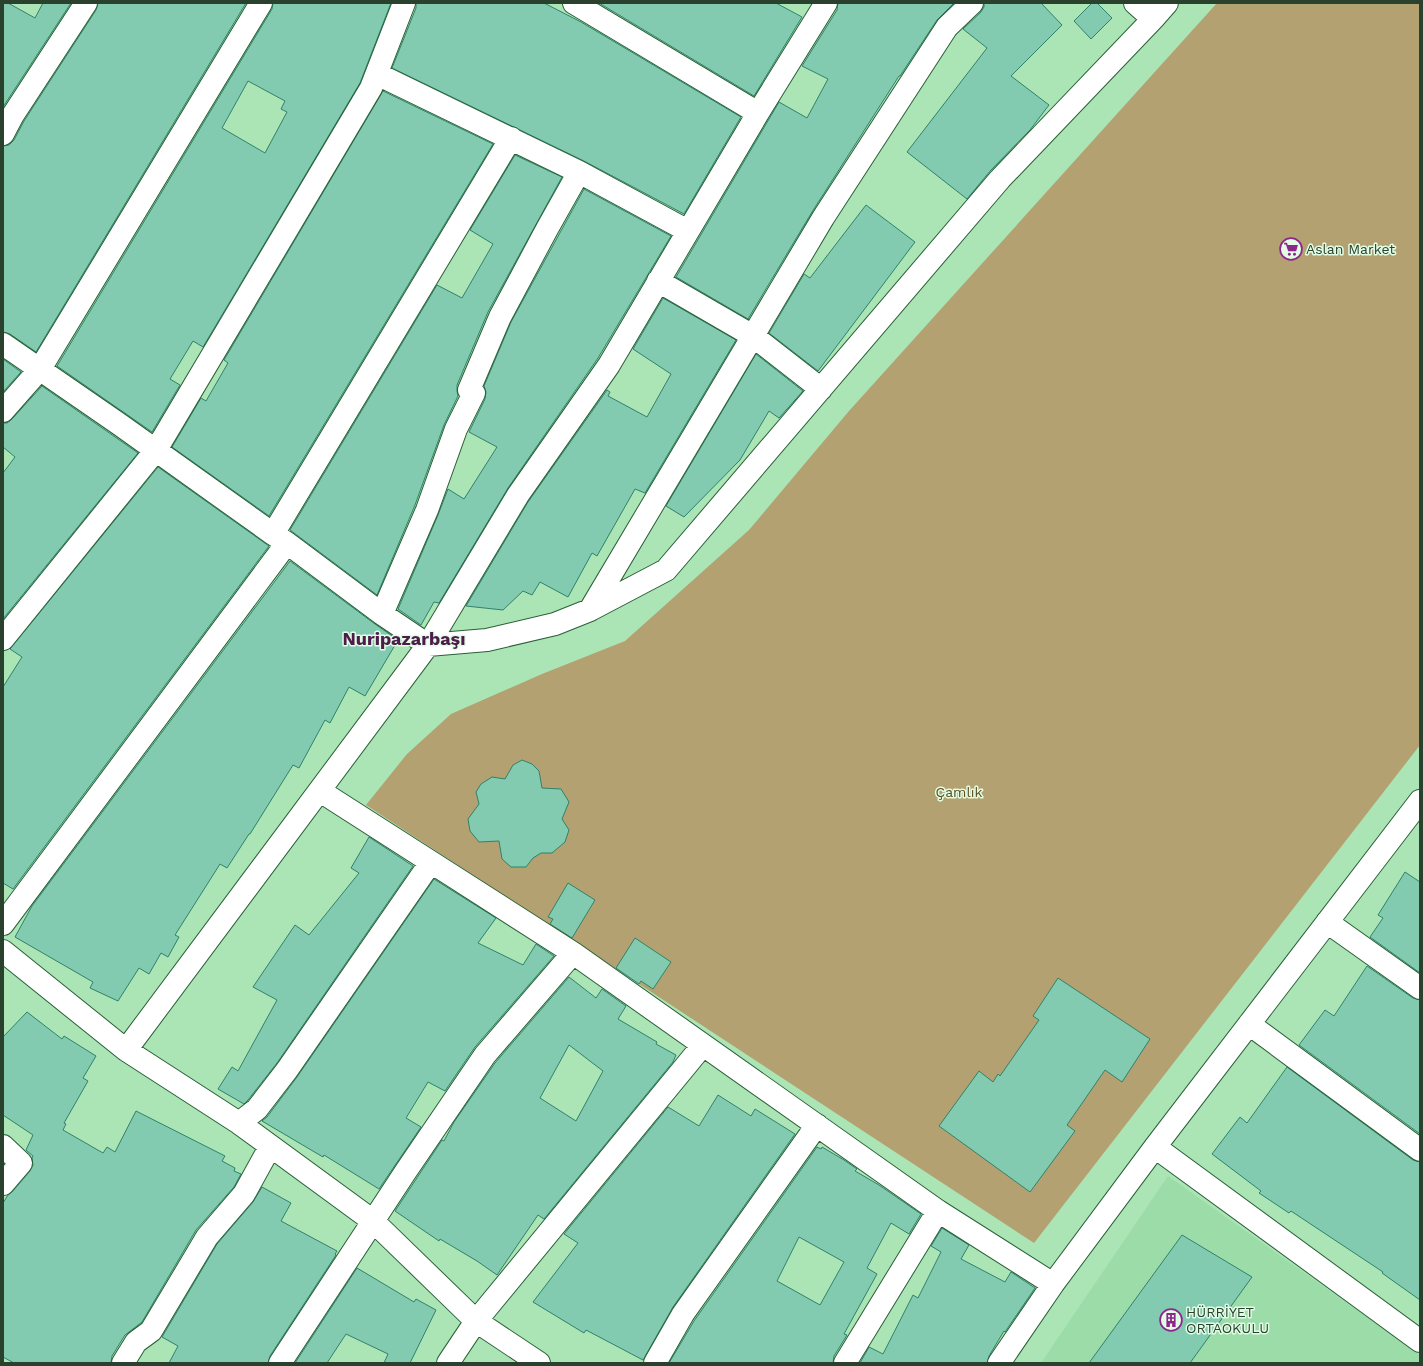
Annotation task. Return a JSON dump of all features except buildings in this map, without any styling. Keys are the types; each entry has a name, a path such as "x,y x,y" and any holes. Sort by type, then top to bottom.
{"street":[{"path":"3,134 13,115 86,3"},
{"path":"3,410 40,369 261,3"},
{"path":"3,639 156,450 371,88 404,3"},
{"path":"574,3 758,113"},
{"path":"126,1050 428,645 518,495 609,365 758,113 826,3"},
{"path":"590,610 823,218 947,27 972,3"},
{"path":"1135,3 1153,19"},
{"path":"3,344 156,450 280,538 382,614 428,645 487,640 555,624 590,610 666,570 1000,180 1167,3"},
{"path":"377,74 579,172 688,231"},
{"path":"3,924 280,538 510,138"},
{"path":"382,614 427,510 456,430 474,393 469,390 500,317 579,172"},
{"path":"658,281 754,336 821,388"},
{"path":"320,791 573,953 938,1211 1053,1284"},
{"path":"999,1363 1053,1284 1155,1147 1327,922 1413,823 1420,801"},
{"path":"239,1123 258,1109 287,1070 431,862"},
{"path":"1327,922 1420,988"},
{"path":"3,951 126,1050 239,1123 373,1221 476,1321 539,1363"},
{"path":"280,1363 373,1221 485,1055 573,953"},
{"path":"1249,1024 1420,1150"},
{"path":"448,1363 476,1321 703,1045"},
{"path":"655,1363 683,1314 816,1125"},
{"path":"3,1146 21,1163 3,1184"},
{"path":"122,1363 136,1342 152,1331 207,1237 244,1194 270,1147"},
{"path":"1155,1147 1420,1341"},
{"path":"845,1363 938,1211"}],"shaded area":[{"path":"1168,1176 1420,1355 1420,1363 1041,1363"}],"green space":[{"name":"Çamlık","path":"1217,3 1420,3 1420,745 1034,1243 366,805 407,754 451,714 542,674 625,641 749,530 849,411"}],"place":[{"name":"Aslan Market","path":"1291,249"},
{"name":"HÜRRİYET ORTAOKULU","path":"1171,1320"}],"district":[{"name":"Nuripazarbaşı","path":"404,639"}]}
